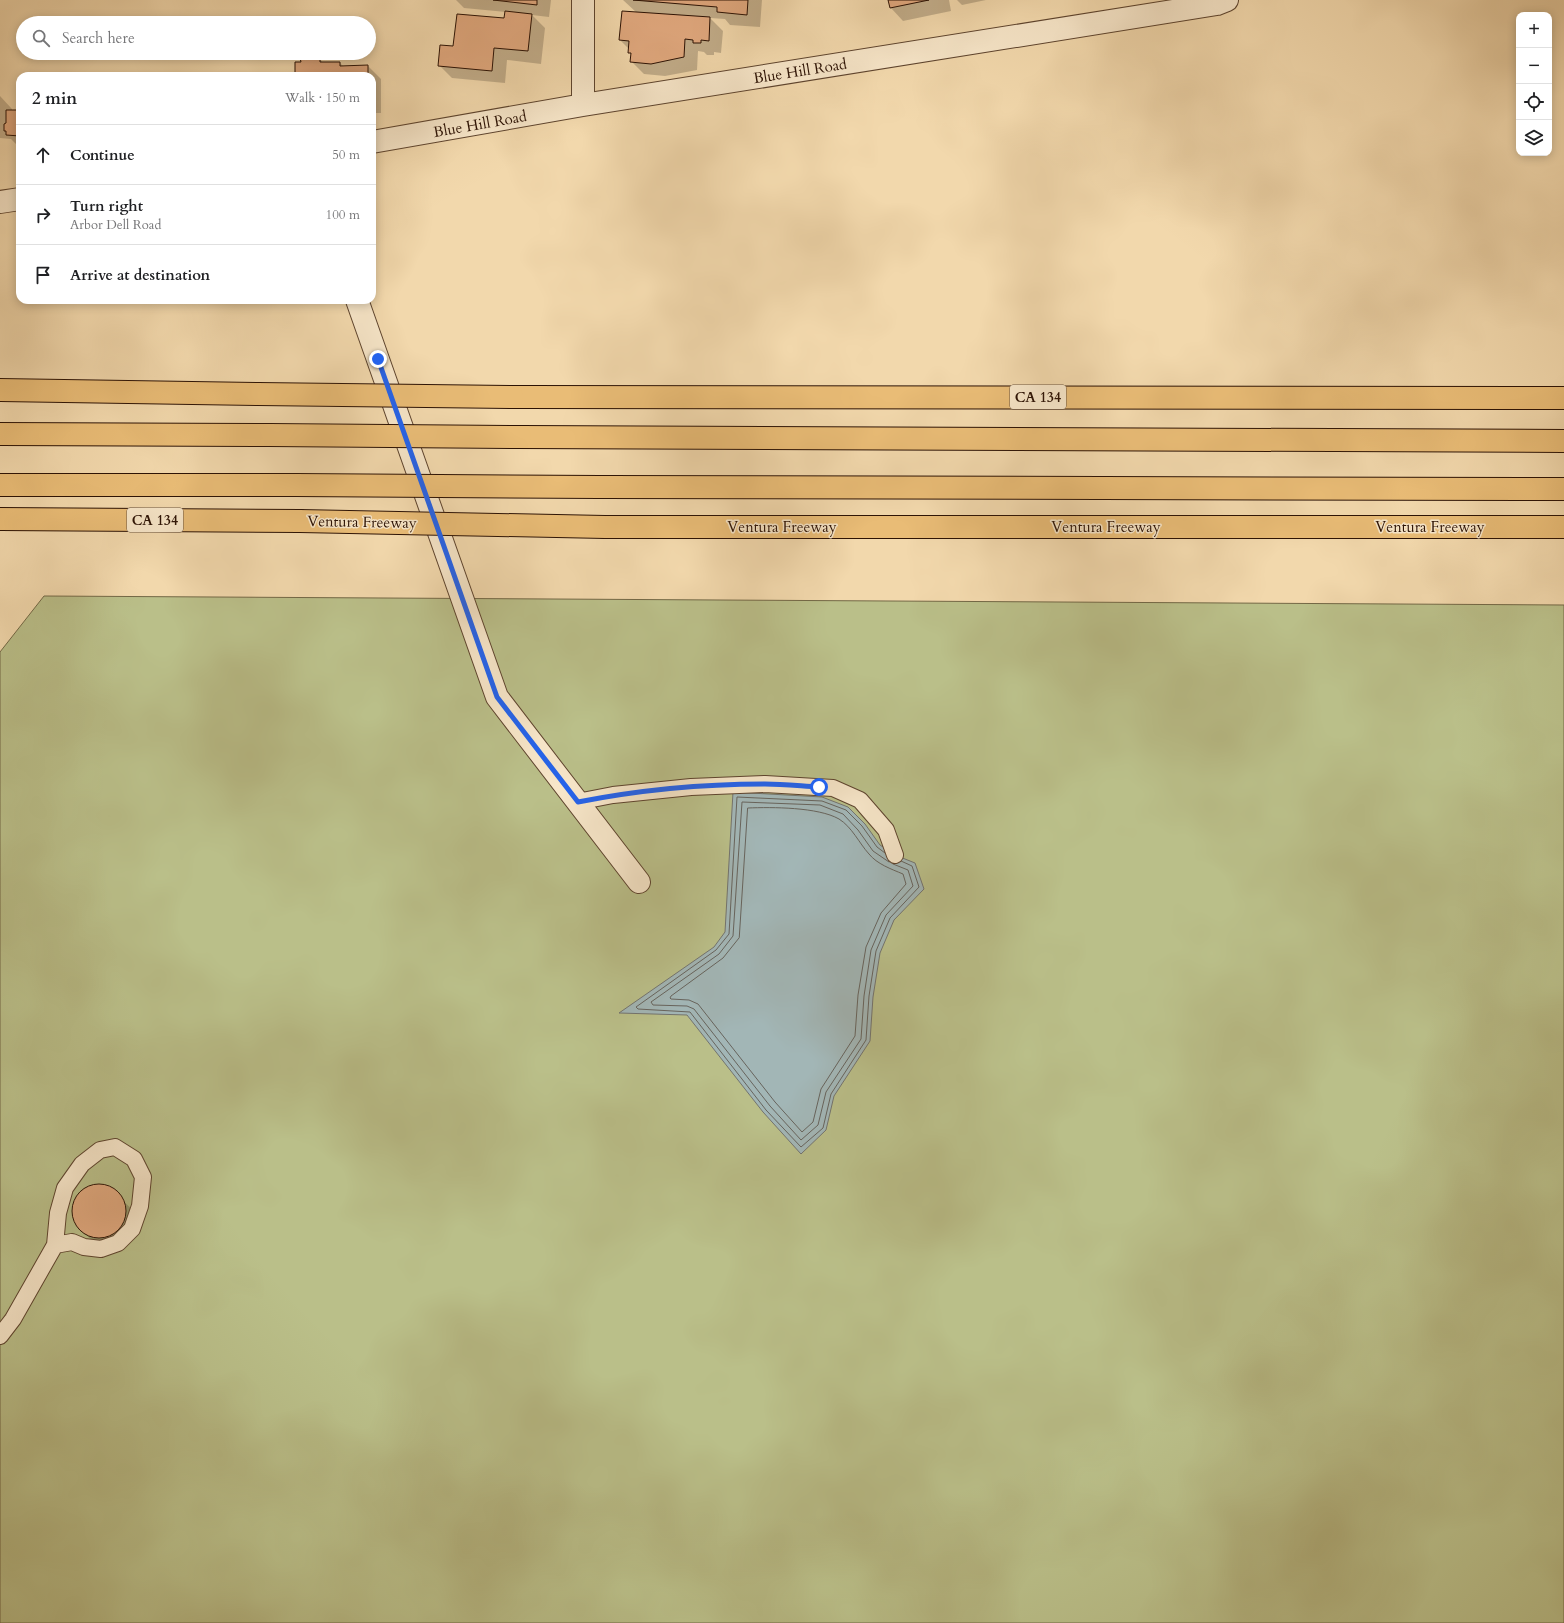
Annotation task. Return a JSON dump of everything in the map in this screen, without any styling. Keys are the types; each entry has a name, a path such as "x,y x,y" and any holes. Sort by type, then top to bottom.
{"highway":[{"name":"CA 134","path":"0,390 512,397 1564,398"},
{"path":"0,434 1564,442"},
{"path":"0,485 1564,489"},
{"name":"Ventura Freeway","path":"5,519 300,521 605,528 1564,527"}],"street":[{"path":"583,105 584,0"},
{"name":"Blue Hill Road","path":"376,141 583,105 1220,1"},
{"path":"0,202 16,200"},
{"path":"358,304 497,697 639,882"}],"lane":[{"path":"578,802 613,795 691,786 766,784 833,788 860,800 886,830 895,855"},
{"path":"0,1336 13,1319 55,1245 58,1213 65,1188 82,1164 100,1150 115,1147 134,1159 143,1177 140,1206 132,1229 118,1243 101,1249 84,1247 72,1242 55,1245"}],"green space":[{"path":"44,596 1564,605 1564,1623 0,1623 0,652"}],"water":[{"path":"733,792 822,797 848,807 865,824 880,845 895,855 915,863 924,889 894,920 880,953 873,997 870,1041 834,1096 826,1130 801,1154 763,1112 687,1015 619,1013 714,947 725,932"}],"building":[{"path":"493,0 537,0 537,5"},
{"path":"633,0 748,0 747,15 717,12 717,7"},
{"path":"888,0 929,0 890,8"},
{"path":"505,11 532,14 528,51 494,48 492,71 438,66 440,45 453,46 457,14 504,18"},
{"path":"622,11 710,17 709,41 701,40 701,43 693,43 693,40 685,39 684,57 651,64 630,62 631,53 628,53 629,41 619,40"},
{"path":"300,60 320,60 320,62 340,62 340,66 368,65 368,72 295,72 295,62 301,62"},
{"path":"6,110 16,110 16,136 6,135 6,131 4,131 4,124 6,123"},
{"path":"99,1184 109,1186 118,1192 124,1201 126,1211 124,1221 118,1230 109,1236 99,1238 89,1236 80,1230 74,1221 72,1211 74,1201 80,1192 89,1186"}],"route":[{"path":"378,359 497,697 578,802 613,795 691,786 766,784 819,787"}]}
